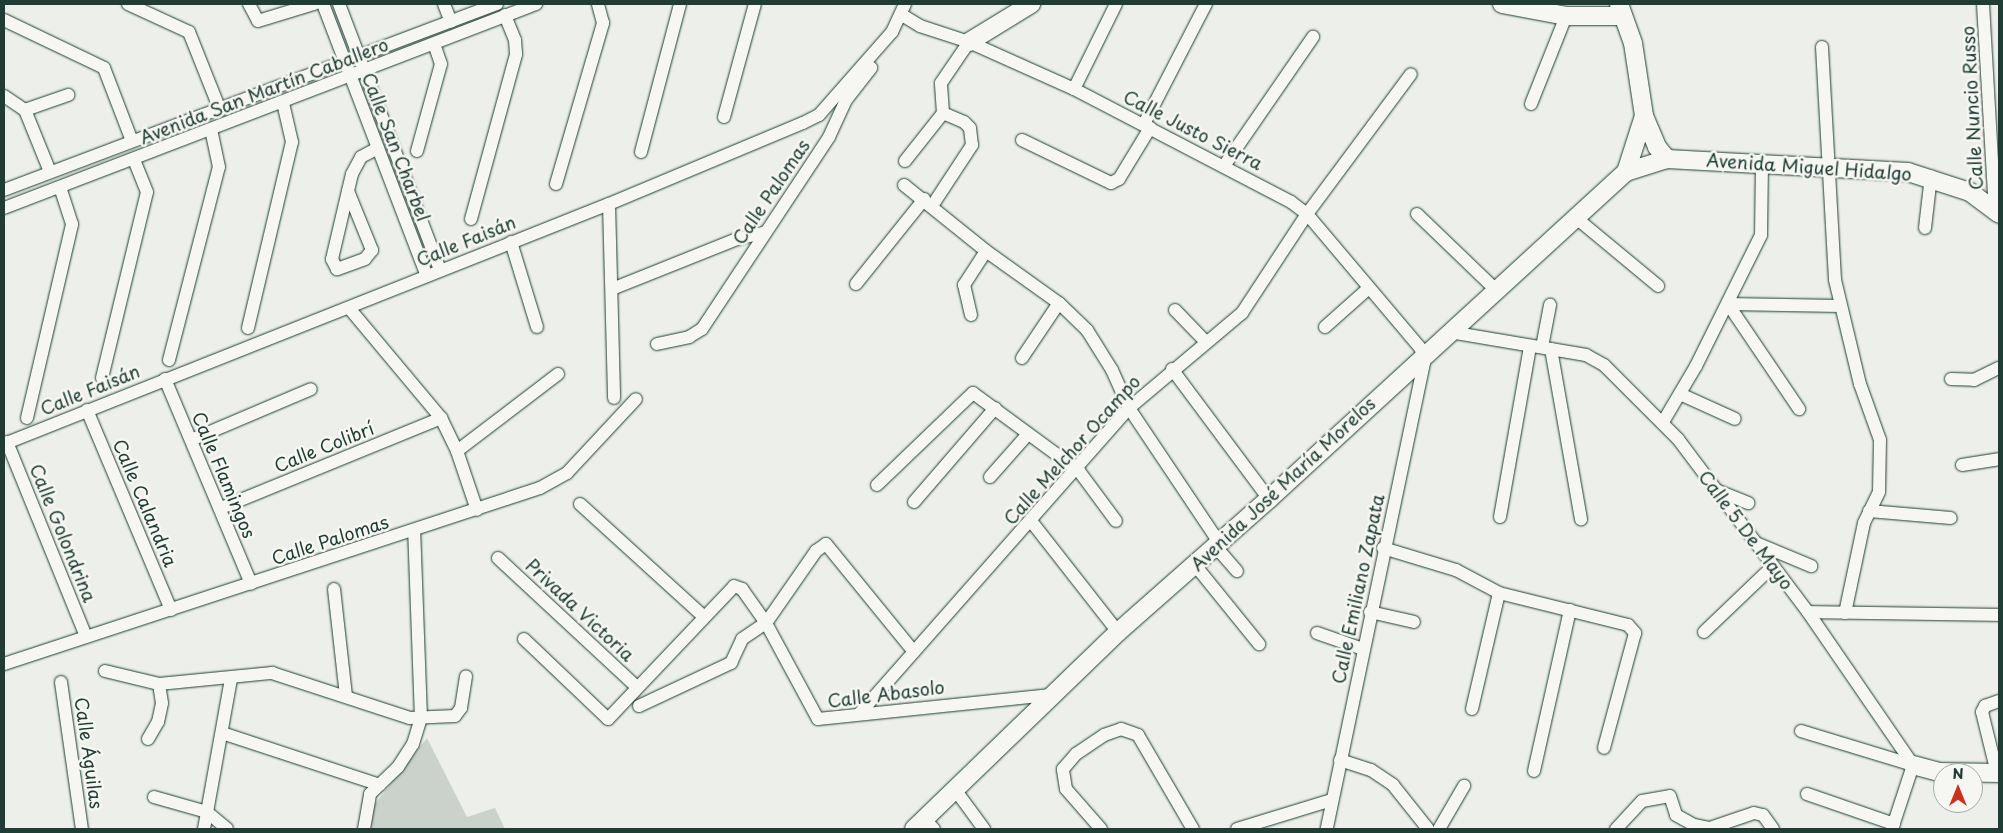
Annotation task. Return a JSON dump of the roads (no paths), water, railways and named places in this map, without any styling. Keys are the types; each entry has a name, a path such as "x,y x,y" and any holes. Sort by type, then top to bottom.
{"street":[{"path":"128,4 189,32 220,110"},
{"path":"249,4 258,21 314,4"},
{"name":"Calle San Charbel","path":"323,4 427,276"},
{"name":"Calle San Charbel","path":"339,4 440,270"},
{"path":"444,4 450,22"},
{"name":"Avenida San Martín Caballero","path":"4,190 497,4"},
{"name":"Avenida San Martín Caballero","path":"4,208 283,103 536,4"},
{"path":"556,184 602,23 598,4"},
{"path":"641,152 680,4"},
{"path":"724,117 755,4"},
{"path":"905,160 943,113 942,83 969,42 1031,4"},
{"path":"1074,89 1116,4"},
{"path":"1022,140 1111,183 1119,179 1206,4"},
{"path":"1502,4 1545,8 1566,16 1621,10 1638,68 1644,116 1657,147 1667,159"},
{"name":"Calle Nuncio Russo","path":"1983,4 1998,212"},
{"name":"Calle Justo Sierra","path":"904,9 920,26 969,42 1074,89 1224,166 1307,214 1369,288 1418,342 1424,356"},
{"name":"Calle Faisán","path":"5,443 609,204 819,115 892,32 904,9"},
{"path":"471,219 516,54 515,40 505,15"},
{"path":"1531,104 1566,16"},
{"path":"4,20 104,68 132,141"},
{"name":"Calle Palomas","path":"657,344 689,337 702,330 764,233 829,137 846,100 873,65 892,32"},
{"path":"1224,166 1313,37"},
{"path":"417,151 441,64 434,44"},
{"path":"1822,47 1831,165 1831,225 1840,306 1860,384 1880,440 1879,492 1869,511 1845,612"},
{"name":"Calle Melchor Ocampo","path":"860,712 1129,408 1251,302 1307,214 1411,74"},
{"path":"4,96 25,110 50,172"},
{"path":"25,110 68,96"},
{"path":"248,328 292,142 283,103"},
{"path":"856,284 928,202 972,145 970,128 964,122 943,113"},
{"path":"1626,172 1644,116"},
{"path":"169,360 219,167 211,130"},
{"path":"348,191 372,250 365,259 337,269 332,259 348,191 355,165 378,148"},
{"name":"Avenida Miguel Hidalgo","path":"1667,159 1831,165 1931,176 1970,192 1998,212"},
{"name":"Avenida José María Morelos","path":"924,826 954,788 1049,695 1269,499 1575,217 1626,172 1667,159"},
{"path":"102,378 147,192 134,160"},
{"path":"1663,422 1728,304 1761,235 1762,162"},
{"path":"1924,228 1931,176"},
{"path":"904,185 928,202 986,251 1059,303 1087,330 1112,370 1129,408 1211,525 1218,545 1238,571"},
{"path":"27,418 72,224 60,187"},
{"path":"609,204 614,398"},
{"path":"1417,214 1495,289"},
{"path":"1575,217 1658,286"},
{"path":"612,289 737,239 764,233"},
{"path":"512,242 537,327"},
{"path":"971,315 964,285 986,251"},
{"path":"1325,327 1369,288"},
{"path":"1022,358 1059,303"},
{"path":"1728,304 1840,306"},
{"path":"1728,304 1799,409"},
{"path":"1500,517 1550,305"},
{"path":"349,308 441,418 457,451 477,510"},
{"path":"1175,310 1206,342"},
{"name":"Calle 5 De Mayo","path":"1450,332 1597,360 1663,422 1808,612 1913,765"},
{"path":"1541,348 1581,519"},
{"name":"Calle Emiliano Zapata","path":"1327,829 1424,356"},
{"path":"1951,379 1974,380 1999,368"},
{"path":"1172,369 1269,499"},
{"path":"457,451 558,374"},
{"name":"Calle Flamingos","path":"165,379 221,508 251,584"},
{"path":"191,440 311,389"},
{"path":"877,485 973,393 1074,468 1116,520"},
{"path":"1680,394 1734,419"},
{"name":"Calle Palomas","path":"4,662 171,610 540,488 568,473 636,399"},
{"path":"914,502 995,408"},
{"name":"Calle Calandria","path":"87,410 171,610"},
{"name":"Calle Colibrí","path":"221,508 441,418"},
{"path":"990,477 1028,434"},
{"name":"Calle Golondrina","path":"5,443 86,637"},
{"path":"1962,465 1999,460"},
{"path":"1716,490 1748,503"},
{"path":"524,639 604,719 637,687 703,616 580,504"},
{"path":"1869,511 1951,518"},
{"path":"1031,521 1118,632"},
{"path":"364,829 370,794 380,785 413,744 421,718 414,531"},
{"path":"1755,542 1812,566"},
{"path":"640,706 731,662 742,639 766,623 816,551 826,544 914,652"},
{"path":"1384,548 1456,570 1500,593 1628,625 1634,633 1604,748"},
{"name":"Privada Victoria","path":"498,558 637,687"},
{"path":"1195,566 1259,644"},
{"path":"1704,632 1773,566"},
{"name":"Calle Abasolo","path":"703,616 734,586 742,588 766,623 813,716 831,720 860,712 1049,695"},
{"path":"334,588 346,696"},
{"path":"1472,709 1500,593"},
{"path":"1534,771 1570,610"},
{"path":"1370,612 1414,622"},
{"path":"1808,612 1999,615"},
{"path":"1317,633 1363,649"},
{"path":"105,671 159,684 272,674 346,696 410,718 449,717 459,713 466,676"},
{"path":"204,829 231,679"},
{"name":"Calle Águilas","path":"61,682 82,829"},
{"path":"148,740 158,722 162,703 159,684"},
{"path":"1801,731 1939,772 1998,772 1982,712 1985,706 1999,701"},
{"path":"1101,829 1066,789 1063,769 1068,759 1104,735 1121,729 1138,735 1193,829"},
{"path":"222,733 380,785"},
{"path":"1340,760 1371,770 1393,785 1428,829"},
{"path":"1807,794 1893,827 1913,765"},
{"path":"1440,829 1464,786"},
{"path":"954,788 984,829"},
{"path":"154,796 207,812 227,829"},
{"path":"1616,829 1642,801 1670,796 1676,815 1684,821 1711,829 1758,814 1773,829"},
{"path":"1237,829 1332,800"}]}
